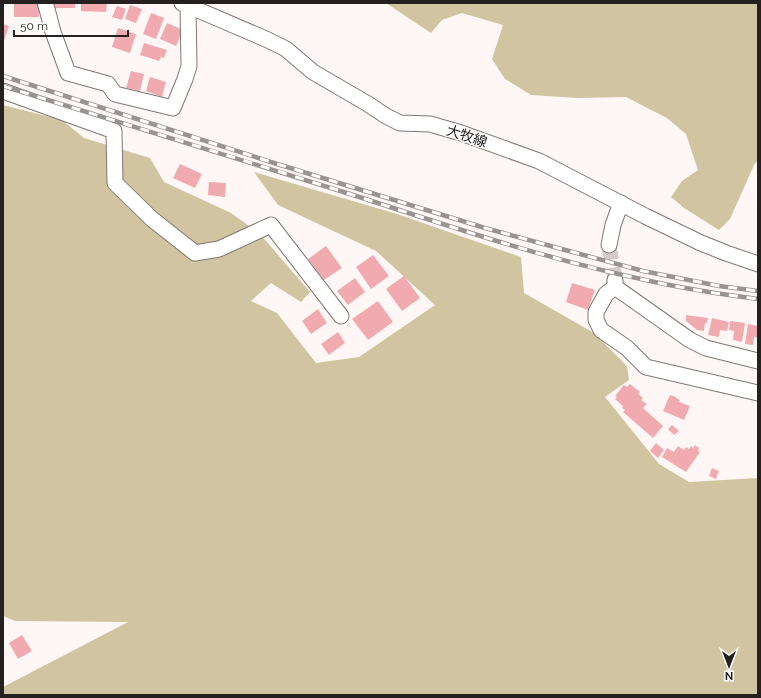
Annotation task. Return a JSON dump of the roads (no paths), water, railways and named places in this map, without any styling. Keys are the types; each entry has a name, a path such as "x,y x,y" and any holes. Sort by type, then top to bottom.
{"street":[{"path":"45,3 48,9 53,32 68,73 108,84 115,94 173,108 189,66 185,5"},
{"name":"大牧線","path":"185,5 286,49 313,72 393,120 400,123 430,124 461,133 539,161 645,216 701,243 726,254 758,264"},
{"path":"3,92 114,131 115,183 152,219 196,253 219,249 271,225 341,316"},
{"path":"609,245 613,225 621,203"},
{"path":"758,360 706,348 690,340 615,284 606,294 596,312 596,320 601,330 627,348 646,367 758,393"}],"tunnel":[{"path":"609,245 615,280"}],"railway":[{"path":"3,76 274,163 485,228 643,271 719,286 758,291"},
{"path":"3,86 531,251 604,271 656,282 758,299"}]}
